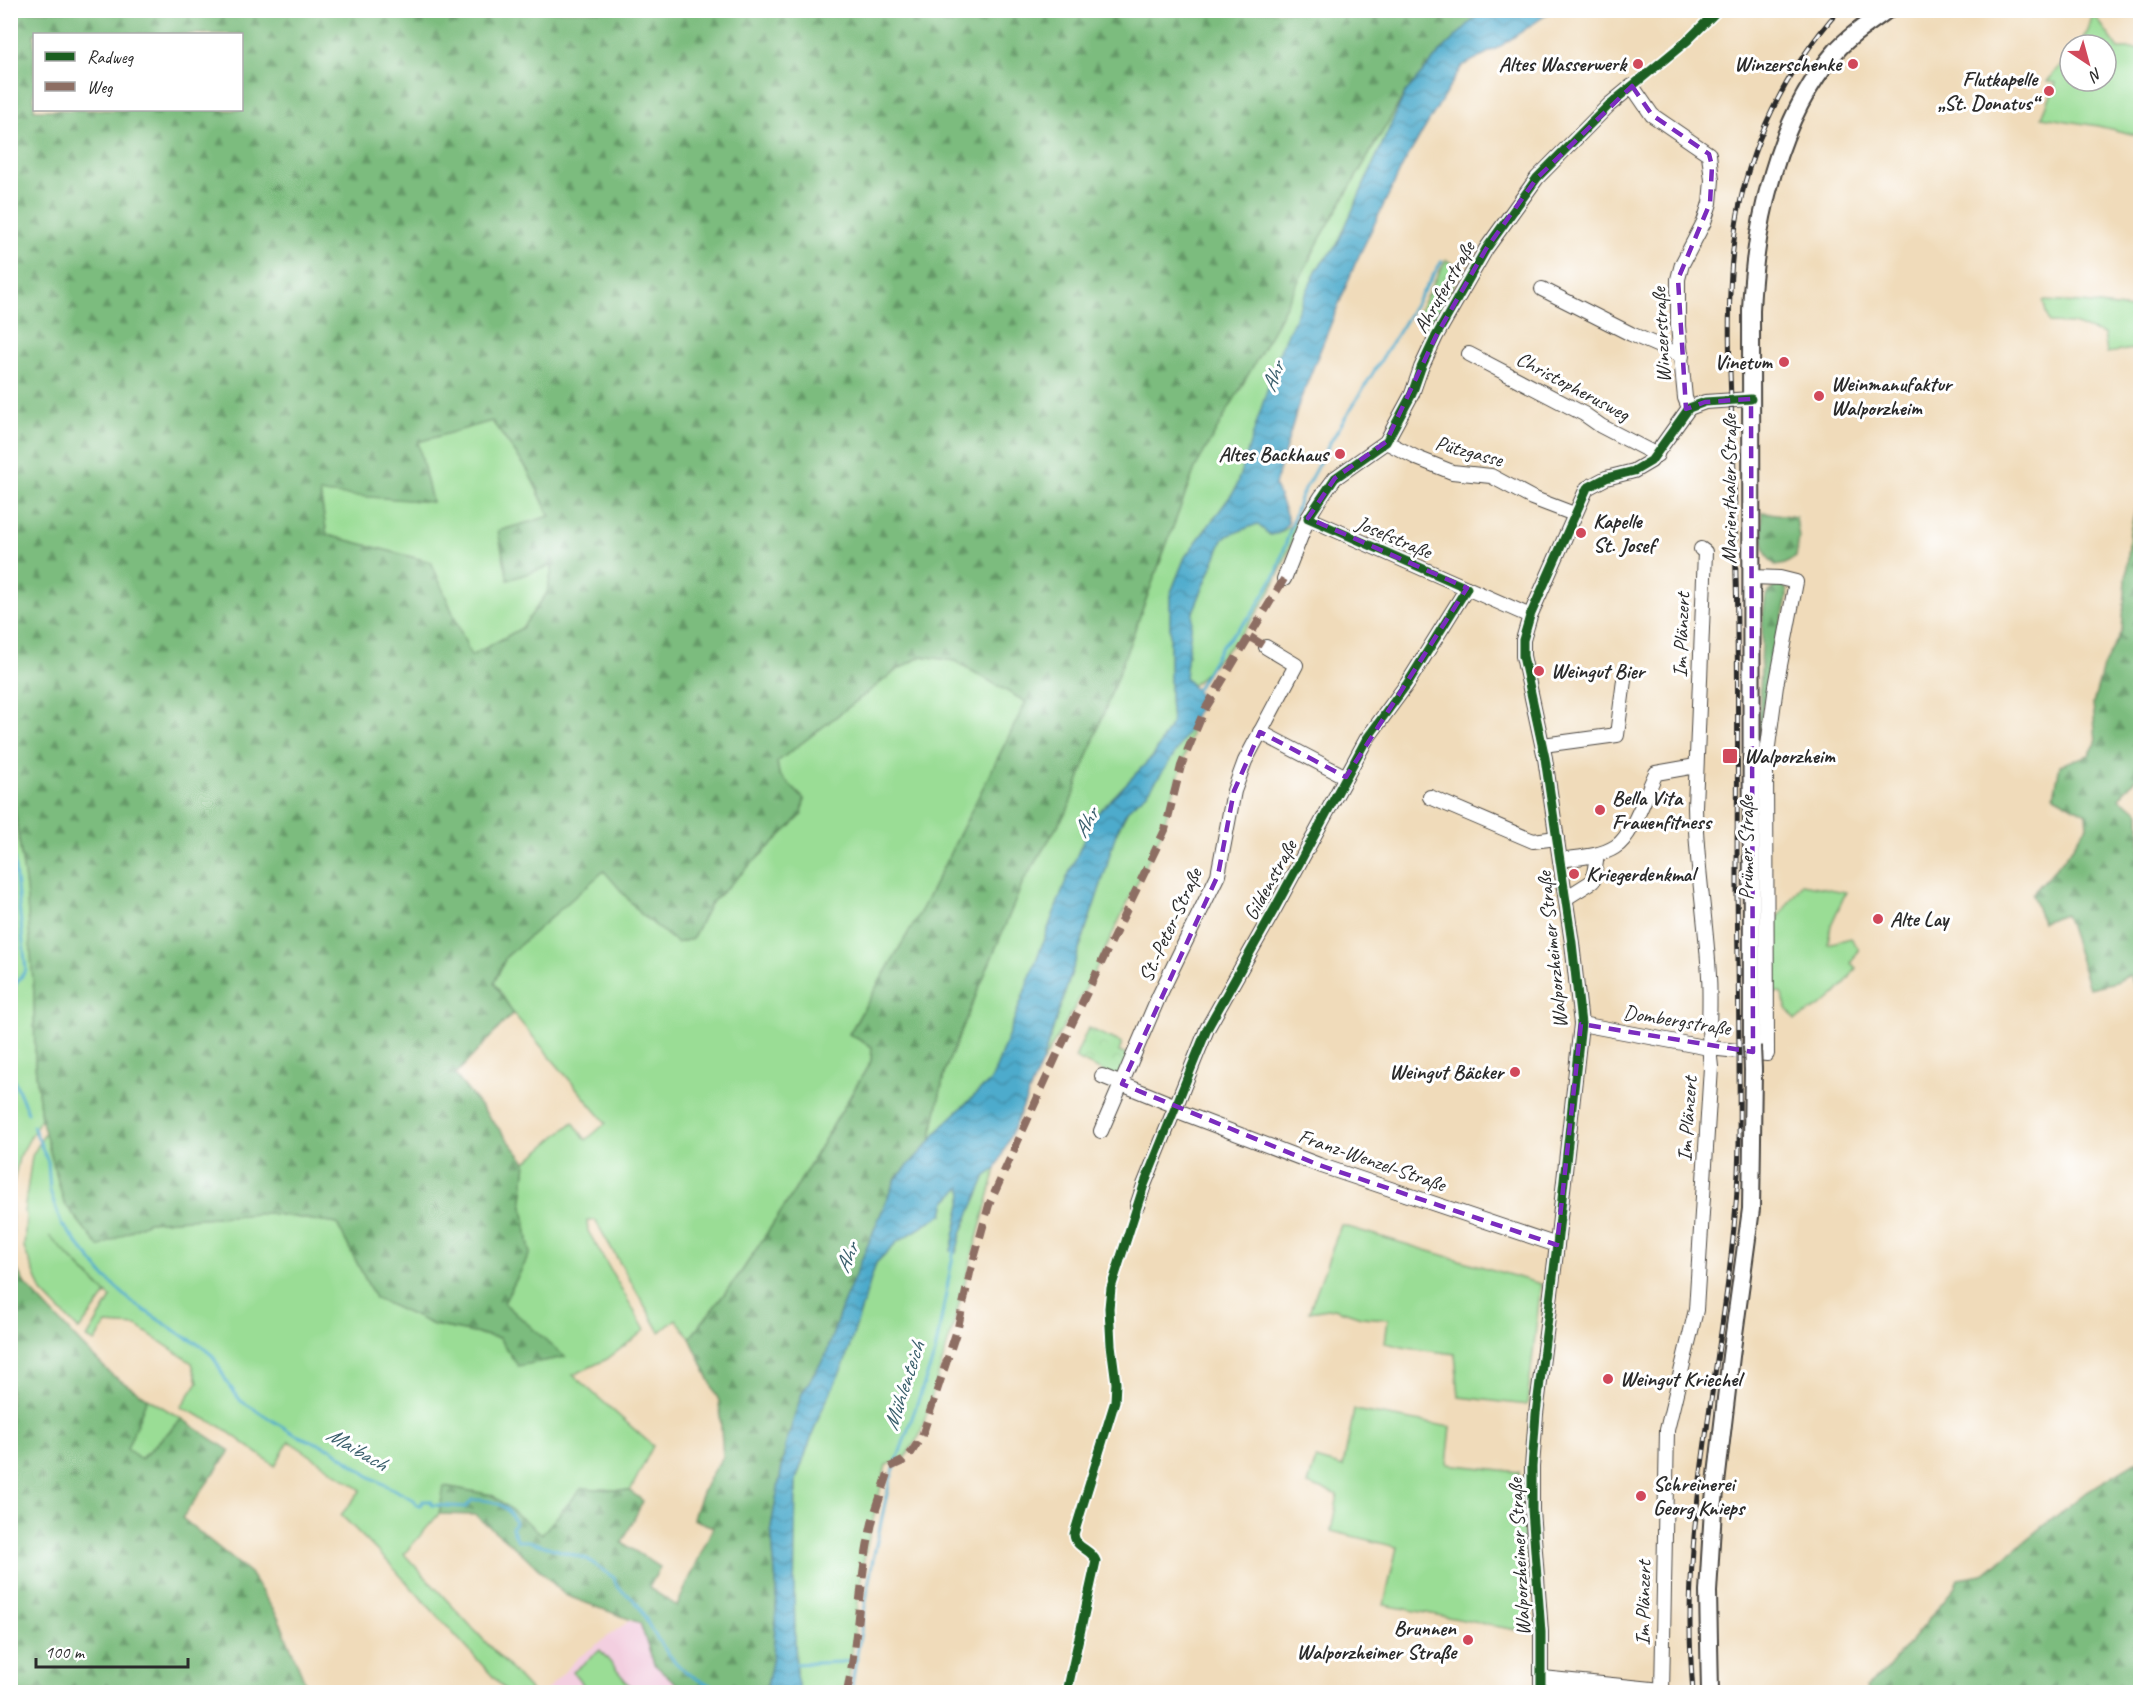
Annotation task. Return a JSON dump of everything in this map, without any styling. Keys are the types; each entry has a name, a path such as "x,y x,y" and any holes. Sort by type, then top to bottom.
{"main road":[{"name":"Marienthaler Straße","path":"1710,1692 1708,1592 1713,1509 1751,1209 1753,1070 1760,1050 1752,651 1751,310 1756,248 1766,199 1783,146 1805,96 1820,71 1848,39 1887,10"}],"street":[{"name":"Winzerstraße","path":"1632,86 1652,115 1700,146 1709,154 1711,160 1710,203 1704,222 1687,254 1678,279 1678,326 1685,398 1689,408"},
{"name":"Ahruferstraße","path":"1284,579 1316,522 1335,478 1386,442 1413,394 1421,368 1436,336 1486,249 1537,178 1609,105 1632,86"},
{"path":"1542,289 1631,334 1682,356"},
{"name":"Christopherusweg","path":"1469,354 1657,455"},
{"path":"1689,408 1705,402 1751,399"},
{"name":"Walporzheimer Straße","path":"1541,1692 1541,1632 1532,1510 1532,1467 1536,1414 1581,1024 1566,898 1543,745 1523,656 1523,640 1530,616 1587,488 1595,482 1634,471 1651,461 1689,408"},
{"name":"Pützgasse","path":"1386,442 1452,472 1491,476 1532,498 1574,514"},
{"name":"Josefstraße","path":"1316,522 1530,616"},
{"name":"Im Plänzert","path":"1662,1691 1667,1430 1696,1310 1712,1067 1709,1048 1709,977 1696,846 1697,718 1702,656 1701,623 1705,552 1701,549"},
{"name":"Prümer Straße","path":"1752,577 1780,578 1796,582 1776,686 1766,761 1760,1050"},
{"name":"Gildenstraße","path":"1137,1206 1207,1029 1366,740 1407,684 1467,588"},
{"name":"St.-Peter-Straße","path":"1101,1131 1159,996 1218,875 1234,791 1245,761 1296,665 1266,647"},
{"path":"1543,745 1617,735 1624,680"},
{"path":"1260,732 1346,777"},
{"path":"1560,860 1597,855 1617,846 1626,836 1656,773 1696,766"},
{"path":"1430,797 1533,841 1557,838"},
{"path":"1566,898 1593,881 1597,855"},
{"name":"Dombergstraße","path":"1581,1024 1709,1048 1760,1050"},
{"name":"Franz-Wenzel-Straße","path":"1102,1076 1319,1165 1557,1245"},
{"path":"1542,1678 1662,1691"}],"highlighted area":[{"path":"1632,86 1652,115 1709,154 1712,166 1710,203 1678,279 1686,409 1705,402 1751,399 1753,1052 1581,1024 1557,1245 1319,1165 1122,1084 1218,875 1234,791 1260,732 1346,777 1467,588 1308,518 1335,478 1386,442 1436,336 1486,249 1537,178"}],"shaded area":[{"path":"629,1621 640,1623 654,1664 686,1692 544,1692 579,1657"}],"green space":[{"path":"10,11 1483,11 1442,50 1405,93 1321,237 1273,331 1195,468 1068,809 1024,880 945,1070 930,1142 895,1180 841,1309 826,1355 802,1393 786,1444 771,1527 777,1594 773,1656 766,1692 686,1692 654,1664 640,1623 565,1595 524,1555 475,1515 439,1514 444,1486 492,1495 542,1534 582,1488 630,1491 643,1501 622,1543 660,1567 649,1588 677,1606 713,1527 693,1519 705,1487 723,1457 719,1401 690,1338 742,1271 792,1195 871,1061 872,1047 849,1034 921,911 1026,702 955,661 922,656 897,670 777,762 779,774 804,799 802,815 710,904 692,939 677,943 641,914 604,871 506,957 494,983 513,1013 455,1075 526,1162 522,1200 530,1253 504,1303 565,1357 518,1366 499,1338 434,1325 375,1298 337,1224 269,1213 148,1222 99,1247 64,1203 41,1118 35,1064 34,993 26,888 11,784","holes":["492,421 527,469 550,516 498,531 508,580 553,565 547,593 522,628 471,656 431,562 327,535 320,493 432,502 418,442"]},
{"path":"2093,13 2107,33 2087,33"},
{"path":"2118,48 2140,49 2140,136 2098,126 2042,117 2056,83 2047,82 2058,68 2058,93 2118,93"},
{"path":"1405,93 1337,245 1317,269 1250,444 1235,490 1185,557 1170,595 1172,722 1154,755 1094,817 1067,878 992,1079 942,1126 930,1142 945,1070 1024,880 1068,809 1195,468 1273,331 1321,237"},
{"path":"1446,260 1462,269 1430,328 1414,320"},
{"path":"2043,301 2140,310 2140,348 2107,353 2104,334 2073,324 2049,323"},
{"path":"492,421 527,469 550,517 508,579 553,565 547,593 522,628 471,656 431,562 327,535 320,492 432,502 417,442"},
{"path":"2140,490 2140,773 2119,798 2140,812 2140,1000 2130,975 2116,982 2089,988 2065,914 2042,922 2032,894 2065,858 2087,826 2086,814 2054,796 2060,765 2089,755 2096,743 2093,704 2103,667 2122,630 2130,532"},
{"path":"1762,512 1796,517 1799,538 1796,557 1785,564 1777,566 1767,556 1763,542"},
{"path":"1299,520 1280,570 1262,606 1232,644 1192,686 1185,677 1193,612 1224,537 1257,524 1270,535 1279,533"},
{"path":"1777,585 1784,586 1787,597 1764,703 1758,748 1763,614 1766,595"},
{"path":"922,656 955,661 1026,702 921,911 849,1034 872,1047 871,1061 792,1195 742,1271 690,1338 676,1319 660,1332 595,1220 587,1220 588,1231 645,1330 607,1359 573,1375 653,1446 630,1491 582,1488 542,1534 492,1495 445,1486 439,1514 404,1554 532,1692 507,1692 388,1562 341,1515 361,1490 289,1441 275,1466 220,1426 181,1407 198,1382 192,1363 137,1326 106,1324 95,1342 87,1338 111,1298 49,1236 106,1294 79,1330 42,1292 24,1248 26,1214 24,1212 32,1156 45,1133 64,1203 99,1246 147,1222 269,1213 337,1224 375,1298 434,1325 499,1338 564,1357 504,1303 530,1253 522,1200 526,1162 573,1122 586,1140 606,1123 513,1013 494,983 506,957 604,870 641,914 692,939 710,904 802,815 804,799 779,774 777,762 897,670"},
{"path":"1190,727 1191,735 1161,833 1089,983 1041,1065 1107,866 1112,842 1129,808 1147,793"},
{"path":"10,784 26,888 34,993 35,1064 41,1118 19,1158 11,1193 14,1261 10,1256"},
{"path":"1802,884 1846,892 1831,925 1828,944 1851,938 1859,949 1851,963 1856,968 1843,986 1815,1010 1795,1020 1787,1009 1781,992 1774,993 1770,929"},
{"path":"1088,1028 1122,1043 1119,1052 1130,1056 1120,1080 1075,1058"},
{"path":"996,1169 952,1330 920,1435 903,1460 886,1465 863,1563 847,1692 800,1692 796,1676 794,1595 796,1480 819,1416 844,1364 876,1263 897,1242 943,1214 946,1201 961,1186 963,1194 951,1251 956,1252 962,1231 986,1176"},
{"path":"1341,1225 1541,1284 1527,1405 1459,1397 1455,1354 1385,1343 1388,1319 1361,1317 1334,1308 1309,1312"},
{"path":"10,1256 25,1284 80,1343 112,1375 147,1398 127,1449 141,1459 182,1419 230,1451 182,1518 250,1573 279,1619 309,1692 11,1692"},
{"path":"147,1398 182,1419 140,1459 126,1449"},
{"path":"1354,1410 1451,1427 1447,1464 1519,1472 1532,1633 1384,1605 1397,1547 1331,1531 1338,1495 1308,1484 1316,1459 1343,1467"},
{"path":"2140,1459 2140,1692 1867,1692 1866,1687 1887,1670 1954,1588 1958,1579 1983,1575 2086,1492"},
{"path":"600,1650 635,1692 589,1692 573,1672"}],"water":[{"name":"Ahr","path":"1483,10 1552,11 1499,47 1462,66 1404,163 1355,264 1299,403 1275,485 1289,522 1279,533 1270,535 1257,524 1224,537 1193,612 1185,677 1202,698 1198,710 1186,735 1149,791 1124,816 1041,1065 996,1169 986,1176 962,1231 956,1253 951,1251 963,1194 961,1187 946,1201 943,1214 897,1242 876,1263 844,1364 819,1416 796,1480 794,1595 796,1676 800,1692 766,1692 773,1656 777,1594 771,1527 786,1444 802,1393 826,1355 841,1309 895,1180 942,1126 992,1079 1067,878 1094,817 1154,755 1172,722 1170,595 1185,557 1235,490 1279,353 1317,269 1337,245 1405,93 1442,50"}],"waterway":[{"path":"1194,694 1221,647 1253,613 1277,572 1300,498 1331,441 1442,261"},
{"path":"10,847 14,860 26,970 10,992"},
{"path":"10,1070 28,1113"},
{"name":"Maibach","path":"33,1126 48,1162 50,1191 61,1223 105,1277 132,1302 200,1345 213,1356 228,1384 241,1401 296,1435 332,1449 370,1477 414,1500 417,1505 423,1501 430,1501 432,1505 466,1507 472,1500 498,1504 512,1516 515,1523 512,1528 518,1541 528,1541 587,1559 614,1578 619,1588 637,1604 651,1629 674,1661 701,1681 727,1692"},
{"name":"Mühlenteich","path":"853,1692 852,1684 872,1564 890,1480 935,1353 954,1250"},
{"path":"793,1664 857,1659"}],"railway":[{"path":"1693,1692 1690,1609 1695,1526 1731,1255 1739,1145 1737,654 1729,336 1730,281 1736,225 1742,196 1760,138 1772,110 1802,58 1839,10"}],"marked path":[{"path":"847,1692 868,1540 873,1519 890,1467 903,1461 922,1436 958,1327 989,1205 1056,1057 1165,830 1181,766 1204,711 1284,579"},
{"path":"1250,637 1266,647"}],"cycle path":[{"path":"1067,1692 1096,1561 1091,1553 1077,1543 1074,1534 1115,1401 1116,1383 1109,1308 1111,1288 1144,1185 1207,1029 1366,740 1407,684 1467,588 1308,518 1335,478 1386,442 1412,394 1436,336 1486,249 1537,178 1609,105 1687,41 1718,10"},
{"path":"1541,1692 1541,1632 1532,1510 1532,1467 1536,1414 1581,1024 1572,943 1545,758 1523,656 1523,640 1530,616 1587,488 1606,478 1634,471 1651,461 1689,408 1705,402 1751,399"}],"place":[{"name":"Altes Wasserwerk","path":"1638,64"},
{"name":"Winzerschenke","path":"1853,64"},
{"name":"Flutkapelle „St. Donatus“","path":"2049,91"},
{"name":"Vinetum","path":"1784,362"},
{"name":"Weinmanufaktur Walporzheim","path":"1819,396"},
{"name":"Altes Backhaus","path":"1340,454"},
{"name":"Kapelle St. Josef","path":"1581,533"},
{"name":"Weingut Bier","path":"1539,671"},
{"name":"Walporzheim","path":"1730,756"},
{"name":"Bella Vita Frauenfitness","path":"1600,810"},
{"name":"Kriegerdenkmal","path":"1574,874"},
{"name":"Alte Lay","path":"1878,919"},
{"name":"Weingut Bäcker","path":"1515,1072"},
{"name":"Weingut Kriechel","path":"1608,1379"},
{"name":"Schreinerei Georg Knieps","path":"1641,1496"},
{"name":"Brunnen Walporzheimer Straße","path":"1468,1640"}]}
